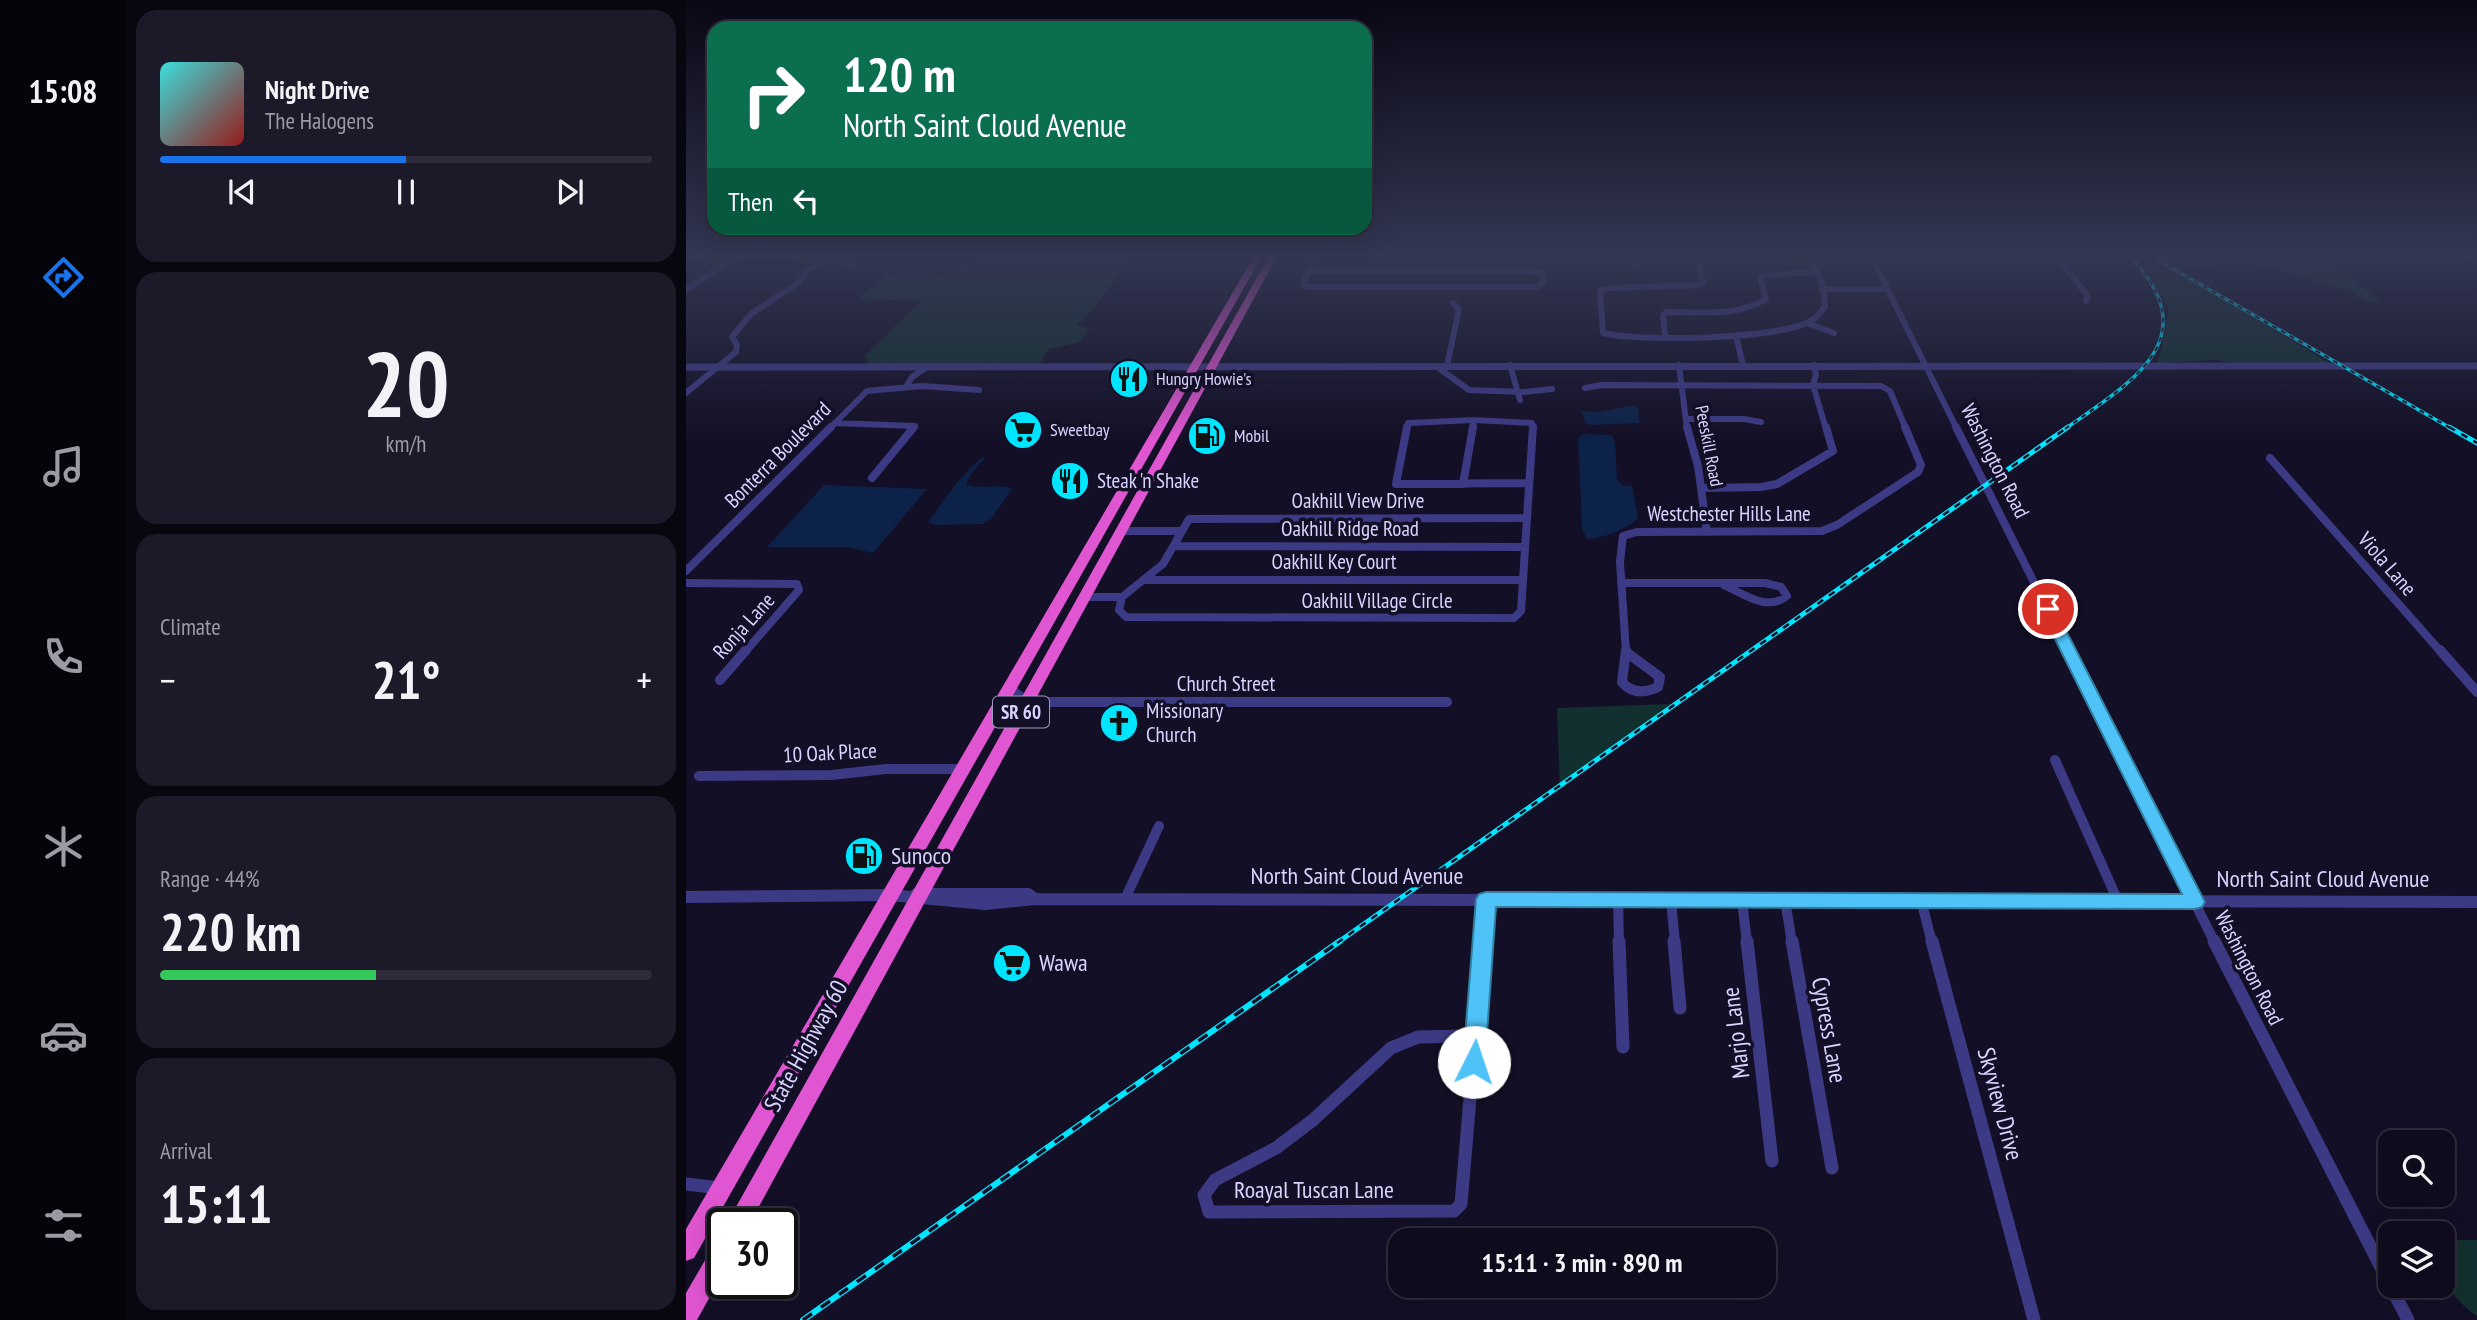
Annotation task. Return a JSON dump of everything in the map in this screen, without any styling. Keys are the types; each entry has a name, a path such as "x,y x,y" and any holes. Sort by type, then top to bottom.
{"highway":[{"name":"SR 60","path":"686,1250 1223,318"},
{"name":"SR 60","path":"920,896 1239,318"},
{"path":"1122,531 1115,528 1114,523 1140,477 1140,461"},
{"path":"1076,612 1091,568 1107,539 1106,534 1099,531"},
{"name":"State Highway 60","path":"746,1208 920,896"},
{"path":"686,1317 707,1280"}],"street":[{"path":"686,393 736,352 737,345 732,337 748,318"},
{"path":"1457,318 1444,366 1440,369 1467,389 1552,389"},
{"path":"1602,318 1603,333 1736,336 1777,332 1807,323 1813,318"},
{"path":"1663,318 1665,335"},
{"name":"Washington Road","path":"1902,318 2358,1228 2408,1320"},
{"path":"1807,323 1834,333"},
{"path":"1736,336 1743,365"},
{"path":"1510,365 1520,400"},
{"name":"Peeskill Road","path":"1679,365 1707,532"},
{"path":"1701,488 1761,487 1777,484 1833,451 1810,365"},
{"path":"686,367 2477,366"},
{"path":"906,387 912,377 924,367"},
{"path":"906,387 916,380 924,367"},
{"name":"Westchester Hills Lane","path":"1585,388 1602,385 1813,381 1877,385 1889,389 1921,462 1920,469 1837,525 1822,531 1637,532 1623,536 1620,540 1621,583 1626,652 1621,680 1624,686 1633,691 1645,692 1658,687 1660,677 1626,652"},
{"name":"Bonterra Boulevard","path":"686,571 867,391 906,387 979,390"},
{"path":"1687,419 1744,419 1761,422"},
{"path":"1463,484 1474,420"},
{"name":"Oakhill Village Circle","path":"1122,597 1119,610 1126,617 1510,619 1520,614 1527,518 1529,483 1532,423 1474,420 1408,423 1396,484 1529,483"},
{"path":"835,423 915,426 872,478"},
{"name":"Viola Lane","path":"2270,458 2477,692"},
{"name":"Oakhill View Drive","path":"1181,531 1189,519 1527,518"},
{"path":"1085,597 1122,597 1163,564 1181,531 1122,531"},
{"name":"Oakhill Ridge Road","path":"1175,546 1525,547"},
{"name":"Oakhill Key Court","path":"1146,580 1523,580"},
{"name":"Ronja Lane","path":"686,583 797,584 799,590 720,680"},
{"path":"1621,583 1770,584 1784,590 1787,596 1779,602 1765,603 1724,585"},
{"path":"1009,688 1027,702"},
{"name":"Church Street","path":"1027,702 1447,702"},
{"path":"2055,760 2118,901"},
{"name":"10 Oak Place","path":"699,776 831,775 886,769 962,769"},
{"path":"1125,899 1159,827"},
{"name":"North Saint Cloud Avenue","path":"686,897 890,895 920,896 942,902 1025,902 1035,899 1618,899 2477,902"},
{"name":"Roayal Tuscan Lane","path":"1476,1028 1469,1036 1419,1037 1391,1048 1313,1120 1276,1148 1215,1180 1203,1195 1209,1212 1440,1213 1454,1211 1461,1204 1476,1028 1486,899"},
{"path":"1618,899 1623,1047"},
{"path":"1671,900 1680,1008"},
{"name":"Marjo Lane","path":"1742,900 1772,1161"},
{"name":"Cypress Lane","path":"1785,900 1832,1168"},
{"name":"Skyview Drive","path":"1921,901 2034,1320"},
{"path":"686,1184 722,1188"}],"green space":[{"path":"904,318 1085,318 1077,324 1089,330 1080,342 1049,349 1038,366 883,366 868,363 865,355"},
{"path":"2167,318 2254,318 2333,365 2239,364 2216,360 2157,363"},
{"path":"1670,704 1560,790 1557,708"},
{"path":"2455,1240 2477,1240 2477,1316 2455,1296"}],"water":[{"path":"1637,406 1640,423 1591,425 1586,423 1581,411 1599,412"},
{"path":"1585,434 1612,435 1617,480 1622,485 1632,486 1638,518 1615,532 1587,539 1582,529 1578,438"},
{"path":"982,457 985,458 966,484 1012,489 991,519 983,524 936,525 928,522 958,481"},
{"path":"824,485 927,489 873,553 847,547 767,547"}],"railway":[{"path":"2065,429 2136,375 2152,356 2162,335 2162,318"},
{"path":"2258,318 2452,429"},
{"path":"1337,943 2068,427"},
{"path":"2449,427 2477,443"},
{"path":"803,1320 1340,941"}],"place":[{"name":"Hungry Howie's","path":"1129,379"},
{"name":"Sweetbay","path":"1023,430"},
{"name":"Mobil","path":"1207,436"},
{"name":"Steak 'n Shake","path":"1070,481"},
{"name":"Missionary Church","path":"1119,723"},
{"name":"Sunoco","path":"864,856"},
{"name":"Wawa","path":"1012,963"}],"route":[{"path":"1474,1062 1486,899 2195,902 2048,609"}]}
